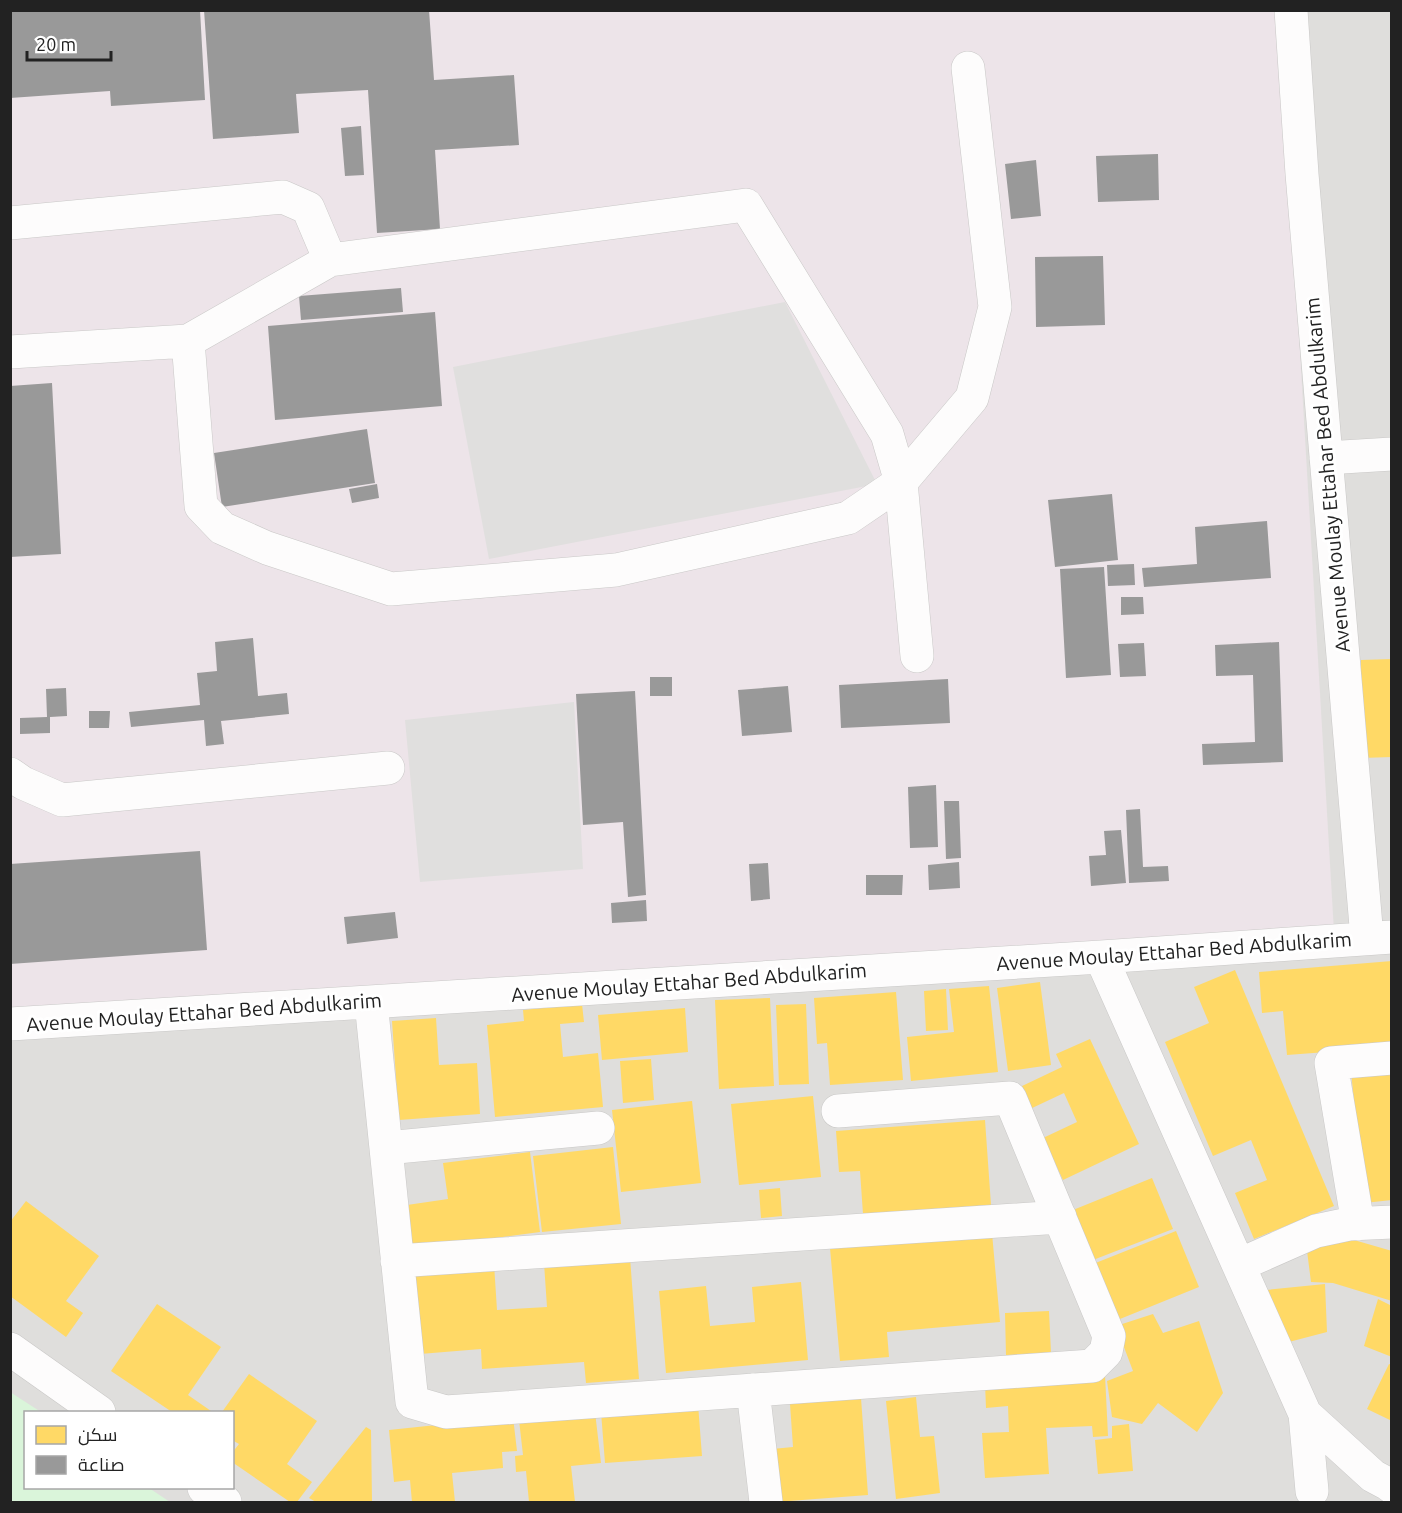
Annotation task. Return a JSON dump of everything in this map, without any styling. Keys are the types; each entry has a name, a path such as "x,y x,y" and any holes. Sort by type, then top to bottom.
{"street":[{"name":"Avenue Moulay Ettahar Bed Abdulkarim","path":"10,1024 1379,938 1326,458 1291,10"},
{"path":"188,341 201,506 222,528 267,548 391,589 616,570 848,518 901,482 972,398 995,307 968,68"},
{"path":"10,223 283,197 308,207 330,260"},
{"path":"10,352 188,341 330,260 746,205 887,434 901,482 917,656"},
{"path":"1326,458 1392,454"},
{"path":"10,774 23,783 62,800 388,768"},
{"path":"1101,957 1305,1414 1308,1497"},
{"path":"370,1002 412,1402 446,1412 1092,1366 1106,1352 1109,1336 1010,1098 838,1111"},
{"path":"1358,1224 1332,1063 1392,1058"},
{"path":"386,1148 598,1128"},
{"path":"398,1261 1060,1217"},
{"path":"1239,1265 1316,1231 1392,1221"},
{"path":"10,1349 96,1411"},
{"path":"753,1389 766,1503"},
{"path":"1305,1414 1382,1482"},
{"path":"1308,1497 1325,1480 1340,1474 1357,1472 1382,1482"},
{"path":"205,1489 225,1503"}],"shaded area":[{"path":"10,11 1391,11 1391,1502 11,1502"},
{"path":"11,11 1280,11 1334,932 11,1011"},
{"path":"785,302 877,484 489,559 453,367"},
{"path":"574,702 583,869 420,882 405,720"}],"green space":[{"path":"10,1392 39,1411 24,1411 24,1489 150,1489 170,1502 11,1502"}],"building: سكن":[{"path":"1392,659 1392,757 1361,758 1361,660"},
{"path":"1392,961 1392,1047 1287,1055 1283,1011 1262,1013 1259,972"},
{"path":"1235,970 1334,1206 1254,1239 1235,1193 1267,1180 1251,1140 1213,1156 1165,1042 1209,1023 1194,987"},
{"path":"1040,982 1051,1065 1008,1071 997,988"},
{"path":"989,986 998,1072 911,1081 907,1037 954,1032 949,989"},
{"path":"946,989 948,1030 926,1031 924,991"},
{"path":"896,992 903,1080 830,1085 827,1043 817,1044 814,998"},
{"path":"770,998 774,1086 719,1089 715,1000"},
{"path":"582,1004 584,1022 560,1024 563,1057 598,1053 603,1107 495,1117 487,1025 524,1021 523,1010"},
{"path":"806,1004 809,1084 779,1085 776,1005"},
{"path":"685,1008 688,1052 602,1060 598,1015"},
{"path":"436,1018 439,1065 477,1063 480,1114 399,1120 392,1021"},
{"path":"1090,1039 1139,1144 1063,1180 1043,1138 1077,1122 1064,1093 1030,1109 1020,1087 1062,1067 1056,1054"},
{"path":"651,1059 654,1100 623,1103 620,1061"},
{"path":"1392,1067 1392,1200 1364,1203 1351,1071"},
{"path":"813,1096 821,1177 739,1185 731,1104"},
{"path":"692,1101 701,1183 621,1192 612,1110"},
{"path":"985,1120 991,1205 863,1214 860,1171 839,1172 836,1131"},
{"path":"613,1147 621,1224 542,1232 533,1156"},
{"path":"530,1152 540,1232 412,1249 407,1205 448,1199 443,1163"},
{"path":"1152,1178 1173,1229 1093,1260 1073,1210"},
{"path":"780,1188 782,1216 761,1218 759,1190"},
{"path":"26,1201 99,1256 66,1301 83,1313 66,1337 10,1296 10,1222"},
{"path":"1176,1231 1199,1287 1115,1321 1093,1264"},
{"path":"992,1233 1000,1322 887,1332 889,1357 840,1361 830,1248"},
{"path":"1354,1240 1392,1251 1392,1301 1333,1283 1311,1282 1306,1243"},
{"path":"630,1257 639,1379 586,1383 584,1362 482,1369 481,1349 420,1354 414,1271 494,1264 497,1310 547,1307 544,1263"},
{"path":"801,1282 808,1360 666,1373 659,1291 706,1286 710,1326 755,1322 752,1287"},
{"path":"1325,1284 1327,1332 1285,1343 1266,1290"},
{"path":"1378,1299 1392,1306 1392,1357 1364,1346"},
{"path":"157,1304 221,1347 188,1395 211,1411 171,1411 111,1371"},
{"path":"1049,1311 1051,1353 1006,1355 1005,1313"},
{"path":"1153,1314 1163,1333 1199,1321 1223,1393 1197,1432 1158,1403 1142,1424 1112,1417 1107,1381 1133,1371 1116,1326"},
{"path":"1389,1364 1392,1365 1392,1421 1367,1409"},
{"path":"249,1374 317,1421 287,1464 312,1482 297,1502 290,1502 234,1463 234,1450 239,1444 234,1441 234,1411 223,1411"},
{"path":"1105,1375 1108,1436 1093,1437 1092,1426 1046,1428 1049,1474 985,1478 982,1433 1009,1432 1008,1406 986,1408 985,1383"},
{"path":"916,1397 920,1437 934,1436 940,1493 896,1499 886,1401"},
{"path":"861,1398 868,1495 776,1502 772,1449 793,1447 790,1404"},
{"path":"698,1404 702,1456 605,1463 601,1412"},
{"path":"595,1412 601,1463 571,1466 575,1502 529,1502 526,1471 516,1472 515,1456 523,1455 519,1420"},
{"path":"513,1417 517,1451 502,1452 503,1468 452,1473 455,1502 412,1502 410,1480 394,1482 389,1430"},
{"path":"1129,1424 1133,1471 1098,1474 1095,1440 1112,1438 1112,1426"},
{"path":"366,1427 371,1430 372,1502 316,1502 309,1498"}],"building: صناعة":[{"path":"10,10 200,10 205,100 111,106 110,91 10,98"},
{"path":"204,10 429,10 434,80 514,75 519,145 435,150 440,229 377,233 368,90 296,94 299,133 213,139"},
{"path":"361,126 364,175 345,176 341,128"},
{"path":"1158,154 1159,200 1098,202 1096,156"},
{"path":"1036,160 1041,216 1011,219 1005,164"},
{"path":"1103,256 1105,325 1036,327 1035,257"},
{"path":"401,288 403,312 301,320 299,296"},
{"path":"435,312 442,406 275,420 268,326"},
{"path":"52,383 61,554 10,557 10,386"},
{"path":"367,429 375,483 222,507 214,453"},
{"path":"377,484 379,498 352,503 349,489"},
{"path":"1112,494 1118,560 1055,567 1048,500"},
{"path":"1267,521 1271,578 1144,587 1142,568 1197,564 1195,527"},
{"path":"1134,564 1135,585 1108,586 1107,565"},
{"path":"1104,567 1111,675 1066,678 1060,569"},
{"path":"1121,597 1143,597 1144,614 1121,615"},
{"path":"253,638 258,696 287,693 289,714 221,721 224,744 206,746 204,720 131,727 129,712 200,705 197,673 217,671 215,642"},
{"path":"1279,642 1283,762 1203,765 1202,744 1255,742 1253,675 1216,676 1215,645"},
{"path":"1144,643 1146,676 1120,677 1118,644"},
{"path":"650,677 672,677 672,696 650,696"},
{"path":"948,679 950,723 841,728 839,685"},
{"path":"788,686 792,732 742,736 738,690"},
{"path":"66,688 67,716 50,717 50,733 20,734 20,718 47,717 46,689"},
{"path":"635,691 646,895 628,897 623,822 583,825 576,694"},
{"path":"89,711 110,711 109,728 89,728"},
{"path":"936,785 938,847 910,848 908,787"},
{"path":"944,801 959,801 961,858 946,859"},
{"path":"1140,809 1143,867 1168,866 1169,881 1129,883 1126,810"},
{"path":"1121,830 1126,883 1091,886 1089,856 1106,855 1104,831"},
{"path":"200,851 207,950 10,964 10,864"},
{"path":"959,862 960,888 929,890 928,865"},
{"path":"768,863 770,899 751,901 749,864"},
{"path":"866,875 903,875 902,895 866,895"},
{"path":"646,900 647,921 612,923 611,903"},
{"path":"395,912 398,938 347,944 344,917"}]}
